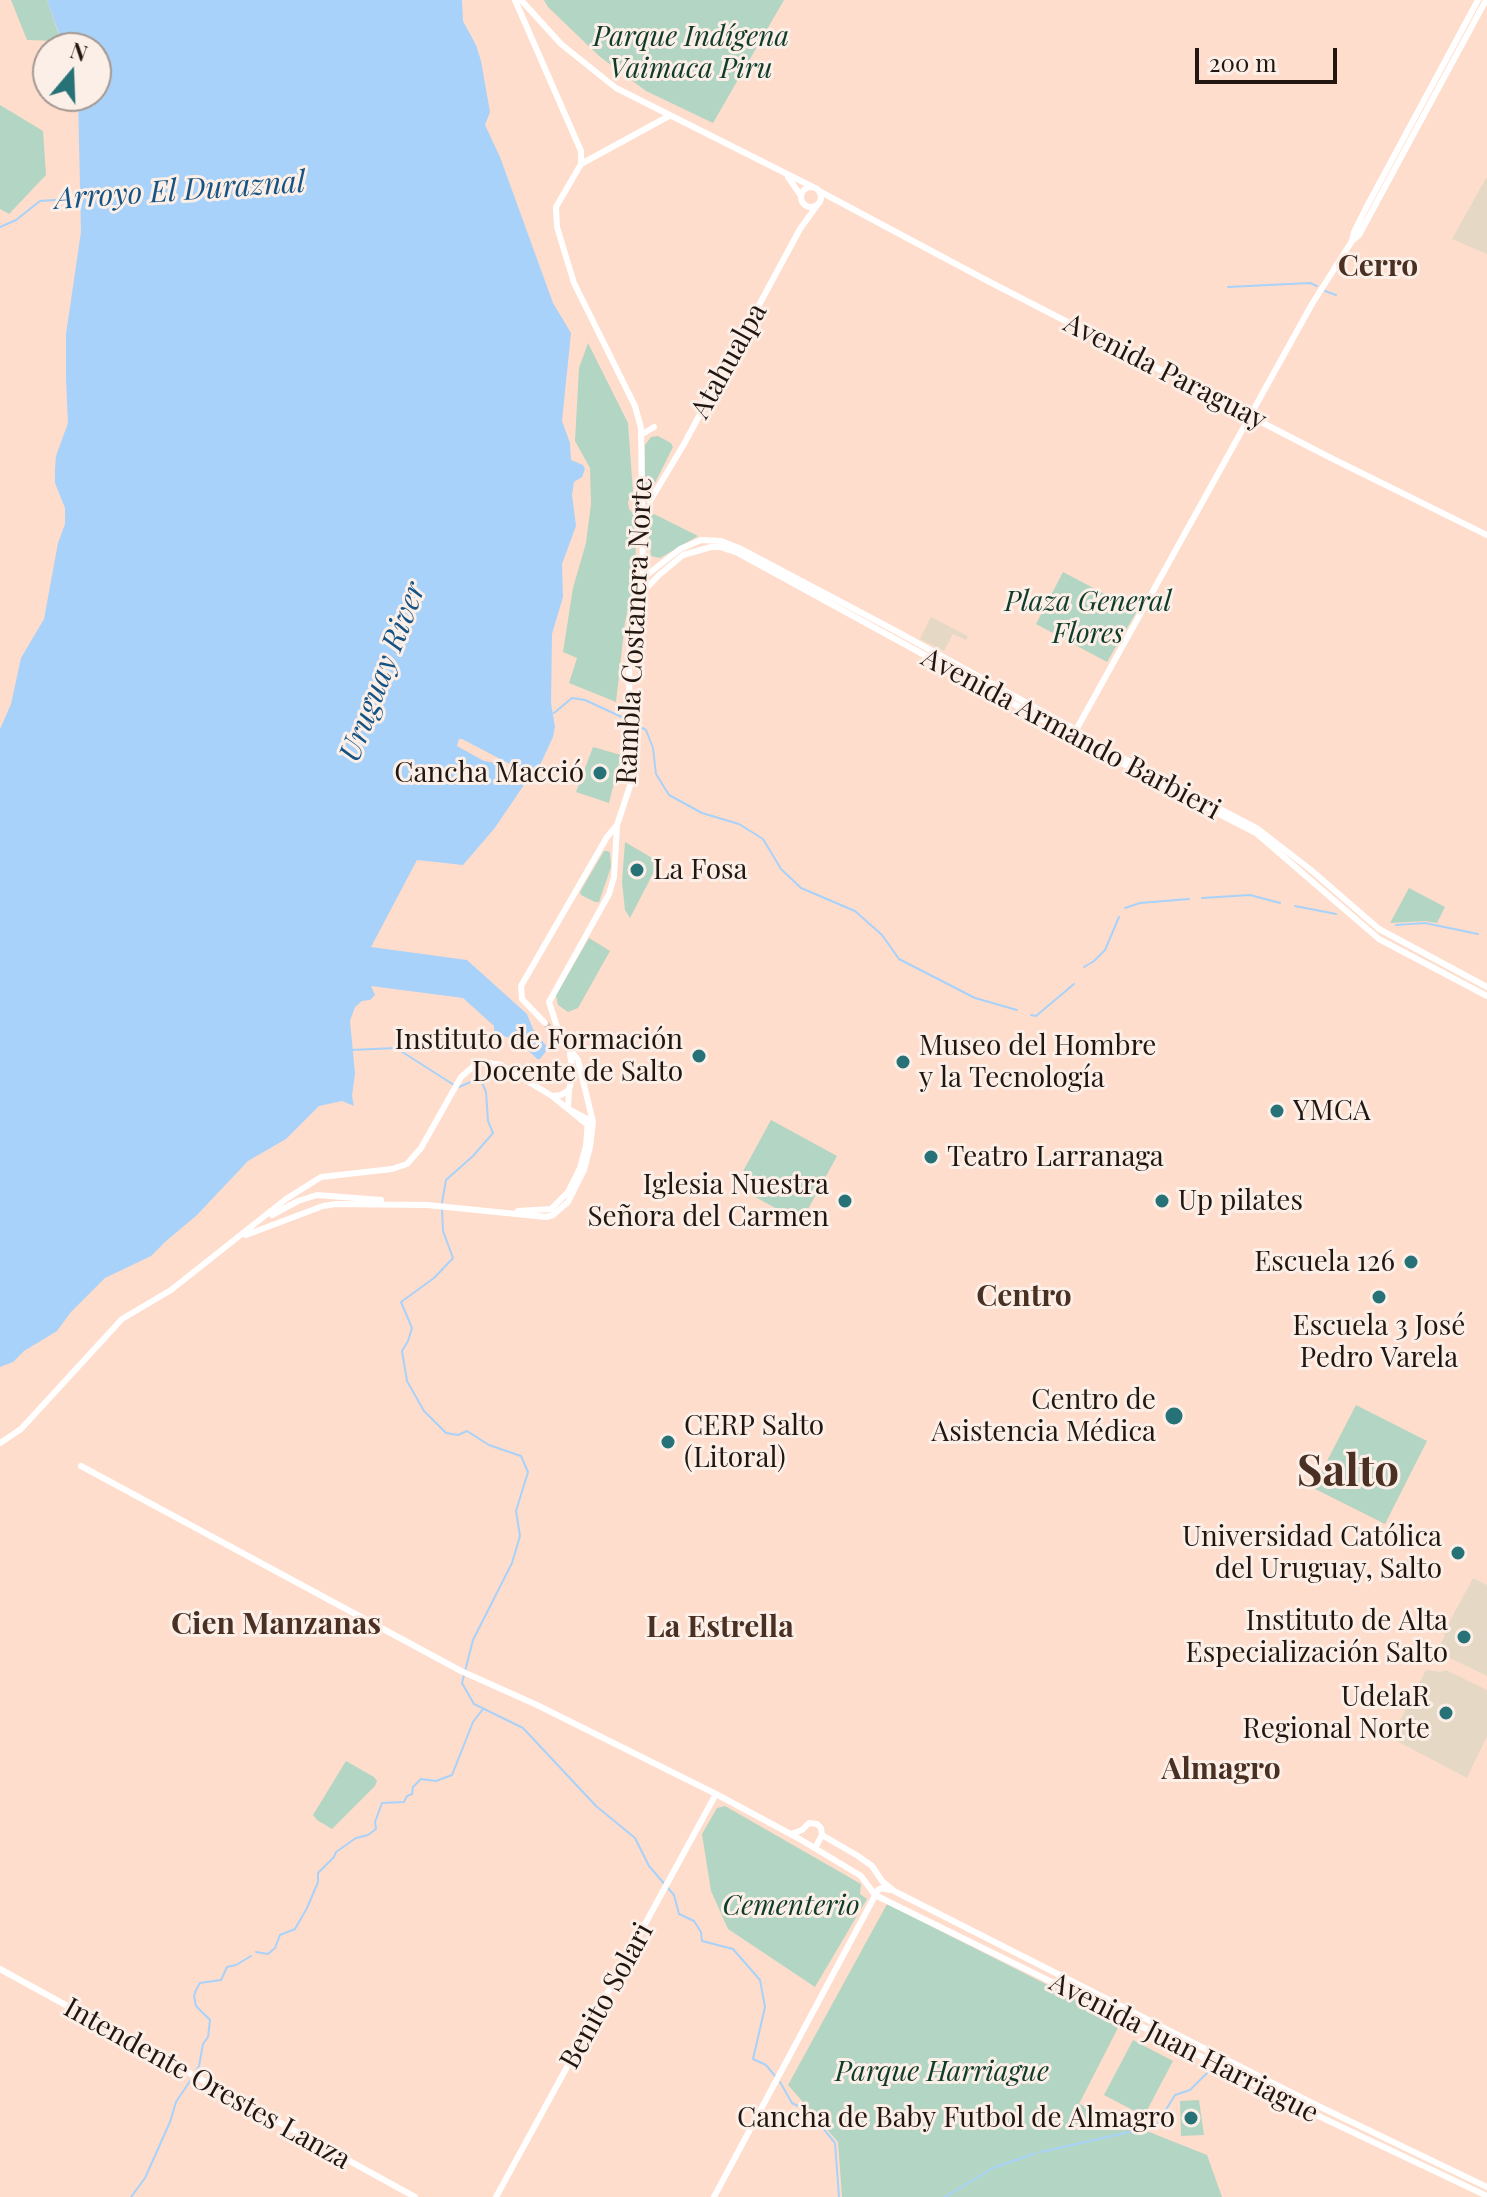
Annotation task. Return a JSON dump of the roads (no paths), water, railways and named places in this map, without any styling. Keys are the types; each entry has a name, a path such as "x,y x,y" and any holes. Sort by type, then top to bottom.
{"street":[{"path":"515,0 579,145 581,164 670,116"},
{"name":"Avenida Paraguay","path":"521,0 561,44 616,88 1406,497 1487,535"},
{"path":"1352,241 1366,208 1478,0"},
{"path":"1076,730 1312,304 1352,241 1359,235 1486,0"},
{"name":"Rambla Costanera Norte","path":"581,164 556,207 557,227 574,283 635,406 647,499"},
{"name":"Avenida Paraguay","path":"786,174 802,200"},
{"path":"806,188 816,189 821,196 819,203 810,207 802,200 806,188"},
{"name":"Atahualpa","path":"800,229 802,200"},
{"name":"Avenida Paraguay","path":"819,203 828,201 845,206"},
{"name":"Atahualpa","path":"647,499 656,493 800,229 819,203"},
{"path":"641,435 654,427"},
{"path":"647,499 650,510 642,513 636,504 639,500 647,499"},
{"name":"Rambla Costanera Norte","path":"545,1023 522,999 521,986 617,825 628,797 631,754 630,640 643,578 642,513"},
{"name":"Avenida Armando Barbieri","path":"643,578 680,549 695,542 710,540 731,544 894,630 1076,730 1099,746 1258,829 1379,929 1487,987"},
{"name":"Avenida Armando Barbieri","path":"641,594 676,560 692,551 720,547 738,553 1256,833 1374,936 1487,996"},
{"path":"643,562 660,565"},
{"path":"643,562 650,572 651,584"},
{"path":"239,1238 336,1204 427,1205 546,1217 561,1209 573,1194 584,1170 591,1124 578,1060 560,1036 549,1002 609,894 614,877 617,825"},
{"path":"600,849 608,848 615,855"},
{"path":"568,1109 573,1073 570,1054"},
{"path":"0,1443 21,1429 122,1319 171,1290 286,1199 321,1177 392,1169 407,1164 421,1148 461,1077 475,1065 492,1063 513,1071 591,1124"},
{"path":"552,1096 569,1090"},
{"path":"257,1223 298,1201 317,1195 416,1205"},
{"name":"Avenida Juan Harriague","path":"81,1466 461,1671 537,1705 798,1837 861,1876 878,1896 1320,2117 1487,2196"},
{"name":"Benito Solari","path":"496,2197 716,1794"},
{"name":"Avenida Juan Harriague","path":"798,1837 808,1824 817,1824 822,1835 865,1861 894,1891 1310,2102 1487,2187"},
{"path":"815,1848 822,1835"},
{"path":"714,2197 880,1888 894,1891"},
{"name":"Intendente Orestes Lanza","path":"0,1969 415,2197"}],"water":[{"name":"Uruguay River","path":"47,0 462,0 463,21 481,61 490,112 485,125 500,157 553,303 571,333 562,421 570,443 571,460 585,469 582,477 574,482 572,495 576,526 562,564 563,597 552,634 553,737 540,765 531,775 459,739 457,746 523,777 526,782 494,829 463,865 417,860 371,947 467,960 527,1014 547,1050 537,1059 518,1040 494,1032 494,1026 463,998 371,986 375,995 355,1007 350,1021 355,1073 354,1106 342,1101 319,1106 286,1139 248,1161 197,1215 151,1256 105,1278 57,1331 24,1351 13,1362 0,1367 0,729 11,704 21,658 44,619 58,543 65,524 65,508 55,483 55,468 68,423 66,334 81,232 78,112 112,112 112,32 58,32"}],"waterway":[{"name":"Arroyo El Duraznal","path":"0,227 16,220 40,201 83,198"},
{"path":"1228,287 1310,283 1317,286"},
{"path":"1325,291 1336,295"},
{"path":"554,713 572,698 585,700 626,719"},
{"path":"631,722 646,730 653,748 656,774 669,795 702,813 739,824 763,839 781,869 801,888 855,911 882,935 899,959 975,998 1017,1010"},
{"path":"1202,898 1250,895 1280,903"},
{"path":"1125,908 1140,903 1189,899"},
{"path":"1295,906 1336,914"},
{"path":"1084,967 1105,950 1119,917"},
{"path":"1396,925 1425,923 1478,934"},
{"path":"1031,1015 1036,1016 1074,984"},
{"path":"351,1050 396,1048 454,1085"},
{"path":"442,1203 446,1180 493,1133 488,1121 486,1092 480,1078 459,1087"},
{"path":"442,1209 443,1231 453,1258 434,1278 401,1302 412,1328 402,1351 407,1381 424,1411 446,1433 458,1435 467,1431 489,1445 521,1456 528,1472 516,1511 520,1536 512,1563 473,1640 462,1683 474,1704 523,1728 596,1806 635,1838 649,1866 674,1895 679,1914 694,1921 701,1932 702,1941 733,1949 760,1980 765,2007 753,2059 766,2065 776,2077"},
{"path":"256,1952 268,1954 275,1948 280,1935 295,1929 318,1882 318,1873 336,1852 376,1829 375,1822 382,1803 404,1802 421,1779 436,1781 452,1775 473,1722 483,1709"},
{"path":"195,2072 208,2037 210,2020 196,2006 196,1990 200,1983 221,1980 227,1967 251,1956"},
{"path":"1041,2152 1156,2126 1175,2095 1190,2090 1211,2069"},
{"path":"131,2197 145,2178 176,2102 192,2078"},
{"path":"780,2082 792,2103 810,2112 835,2143 839,2197"},
{"path":"945,2197 993,2168 1036,2153"}],"tunnel":[{"path":"545,1023 559,1037"}],"place":[{"name":"Cancha Macció","path":"600,773"},
{"name":"La Fosa","path":"637,870"},
{"name":"Instituto de Formación Docente de Salto","path":"699,1056"},
{"name":"Museo del Hombre y la Tecnología","path":"903,1062"},
{"name":"YMCA","path":"1277,1111"},
{"name":"Teatro Larranaga","path":"931,1157"},
{"name":"Iglesia Nuestra Señora del Carmen","path":"845,1201"},
{"name":"Up pilates","path":"1162,1201"},
{"name":"Escuela 126","path":"1411,1262"},
{"name":"Escuela 3 José Pedro Varela","path":"1379,1297"},
{"name":"Centro de Asistencia Médica","path":"1174,1416"},
{"name":"CERP Salto (Litoral)","path":"668,1442"},
{"name":"Universidad Católica del Uruguay, Salto","path":"1458,1553"},
{"name":"Instituto de Alta Especialización Salto","path":"1464,1637"},
{"name":"UdelaR Regional Norte","path":"1446,1713"},
{"name":"Cancha de Baby Futbol de Almagro","path":"1191,2118"}],"district":[{"name":"Cerro","path":"1378,267"},
{"name":"Centro","path":"1024,1297"},
{"name":"Salto","path":"1348,1472"},
{"name":"Cien Manzanas","path":"276,1625"},
{"name":"La Estrella","path":"720,1628"},
{"name":"Almagro","path":"1221,1770"}],"park label":[{"name":"Parque Indígena Vaimaca Piru","path":"691,53"},
{"name":"Plaza General Flores","path":"1088,618"},
{"name":"Cementerio","path":"791,1906"},
{"name":"Parque Harriague","path":"942,2072"}]}
